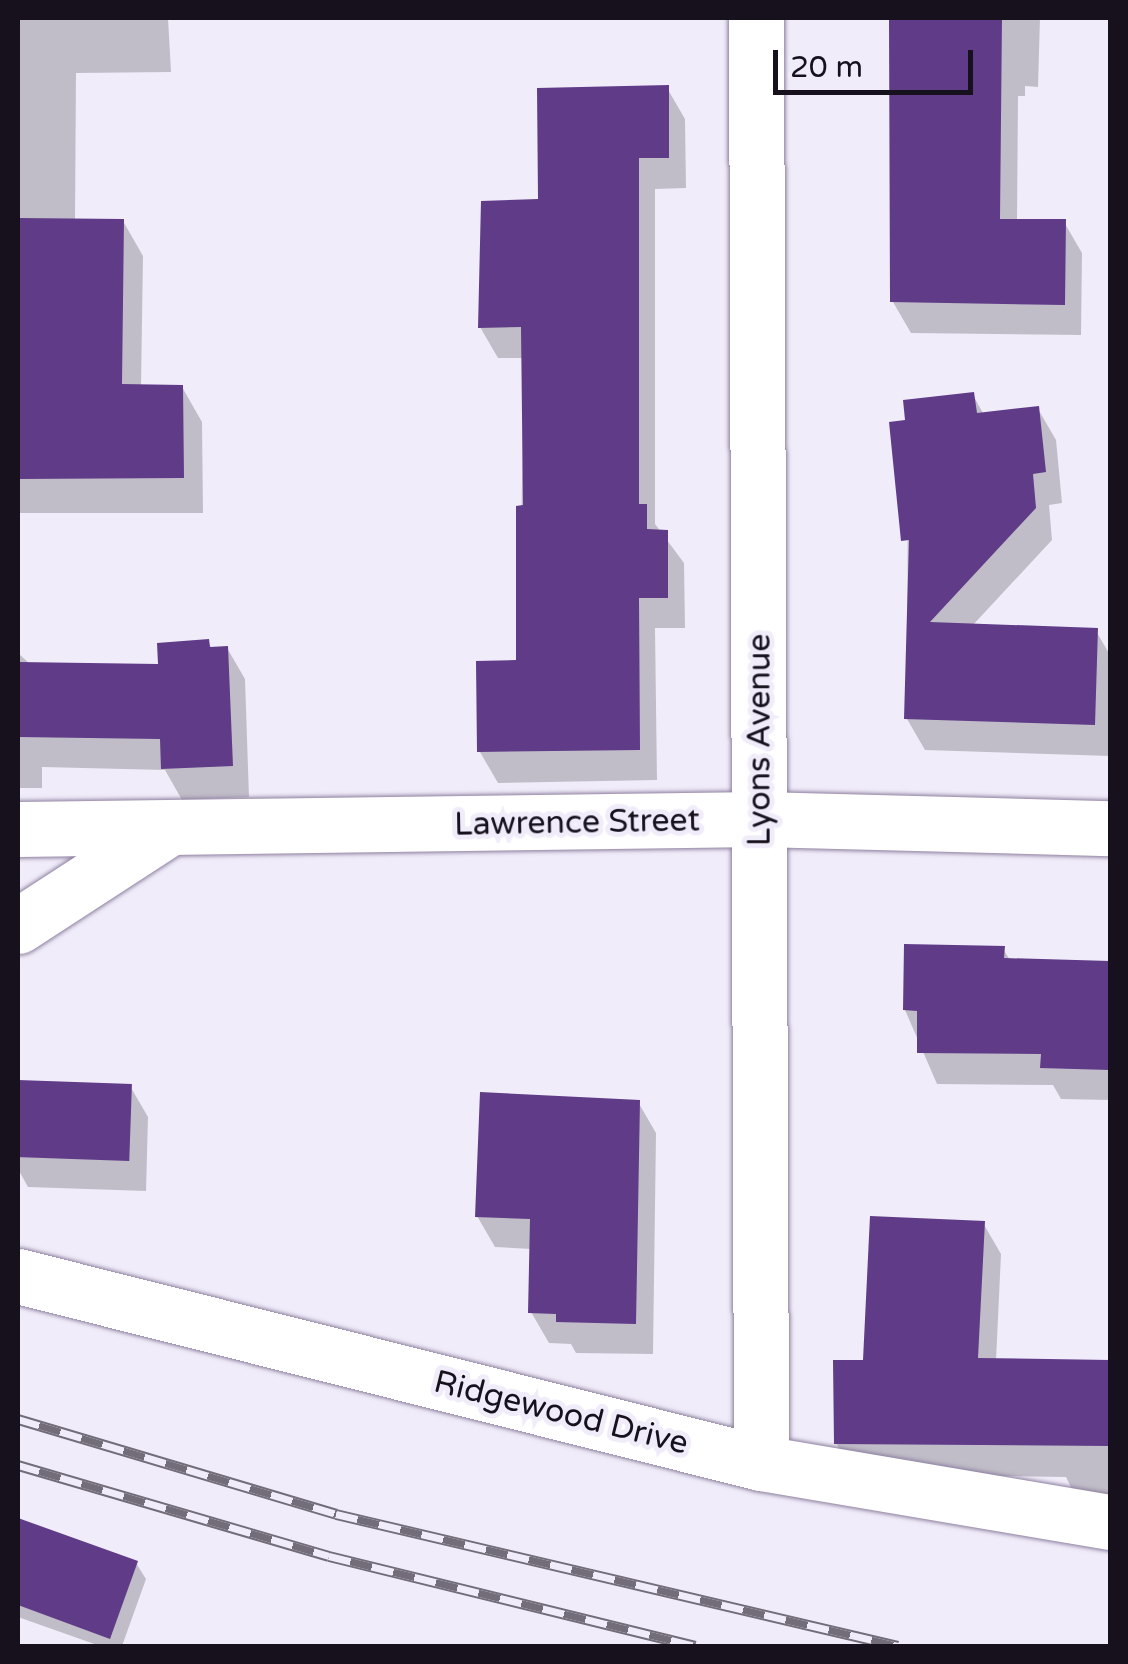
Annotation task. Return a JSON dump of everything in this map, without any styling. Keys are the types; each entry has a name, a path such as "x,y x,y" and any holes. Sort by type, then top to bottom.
{"street":[{"name":"Lyons Avenue","path":"756,18 761,1464"},
{"name":"Lawrence Street","path":"18,829 162,832 760,819 1110,828"},
{"path":"18,926 162,832"},
{"name":"Ridgewood Drive","path":"18,1276 761,1464 1110,1522"}],"building":[{"path":"889,18 1002,18 1000,219 1066,219 1065,305 890,302"},
{"path":"669,85 669,158 639,158 639,504 647,504 647,529 668,530 668,598 639,598 640,750 477,752 476,661 516,660 516,506 523,505 521,327 478,328 481,201 538,199 537,88"},
{"path":"18,218 124,219 122,384 183,385 184,478 18,479"},
{"path":"974,392 977,413 1039,406 1046,472 1033,474 1036,508 930,622 1098,628 1095,725 904,719 909,540 901,541 889,422 905,420 903,400"},
{"path":"209,639 210,647 228,646 233,766 161,769 160,739 18,737 18,662 158,664 157,643"},
{"path":"904,944 1005,946 1004,958 1110,961 1110,1070 1040,1068 1041,1054 917,1053 917,1011 903,1010"},
{"path":"18,1080 132,1084 129,1161 18,1157"},
{"path":"480,1092 640,1100 636,1324 556,1322 556,1314 528,1313 530,1219 475,1217"},
{"path":"870,1216 985,1221 978,1358 1110,1360 1110,1446 834,1444 833,1360 863,1360"},
{"path":"18,1518 138,1561 110,1639 18,1605"}],"railway":[{"path":"18,1419 336,1514 898,1646"},
{"path":"18,1465 329,1556 695,1646"}]}
